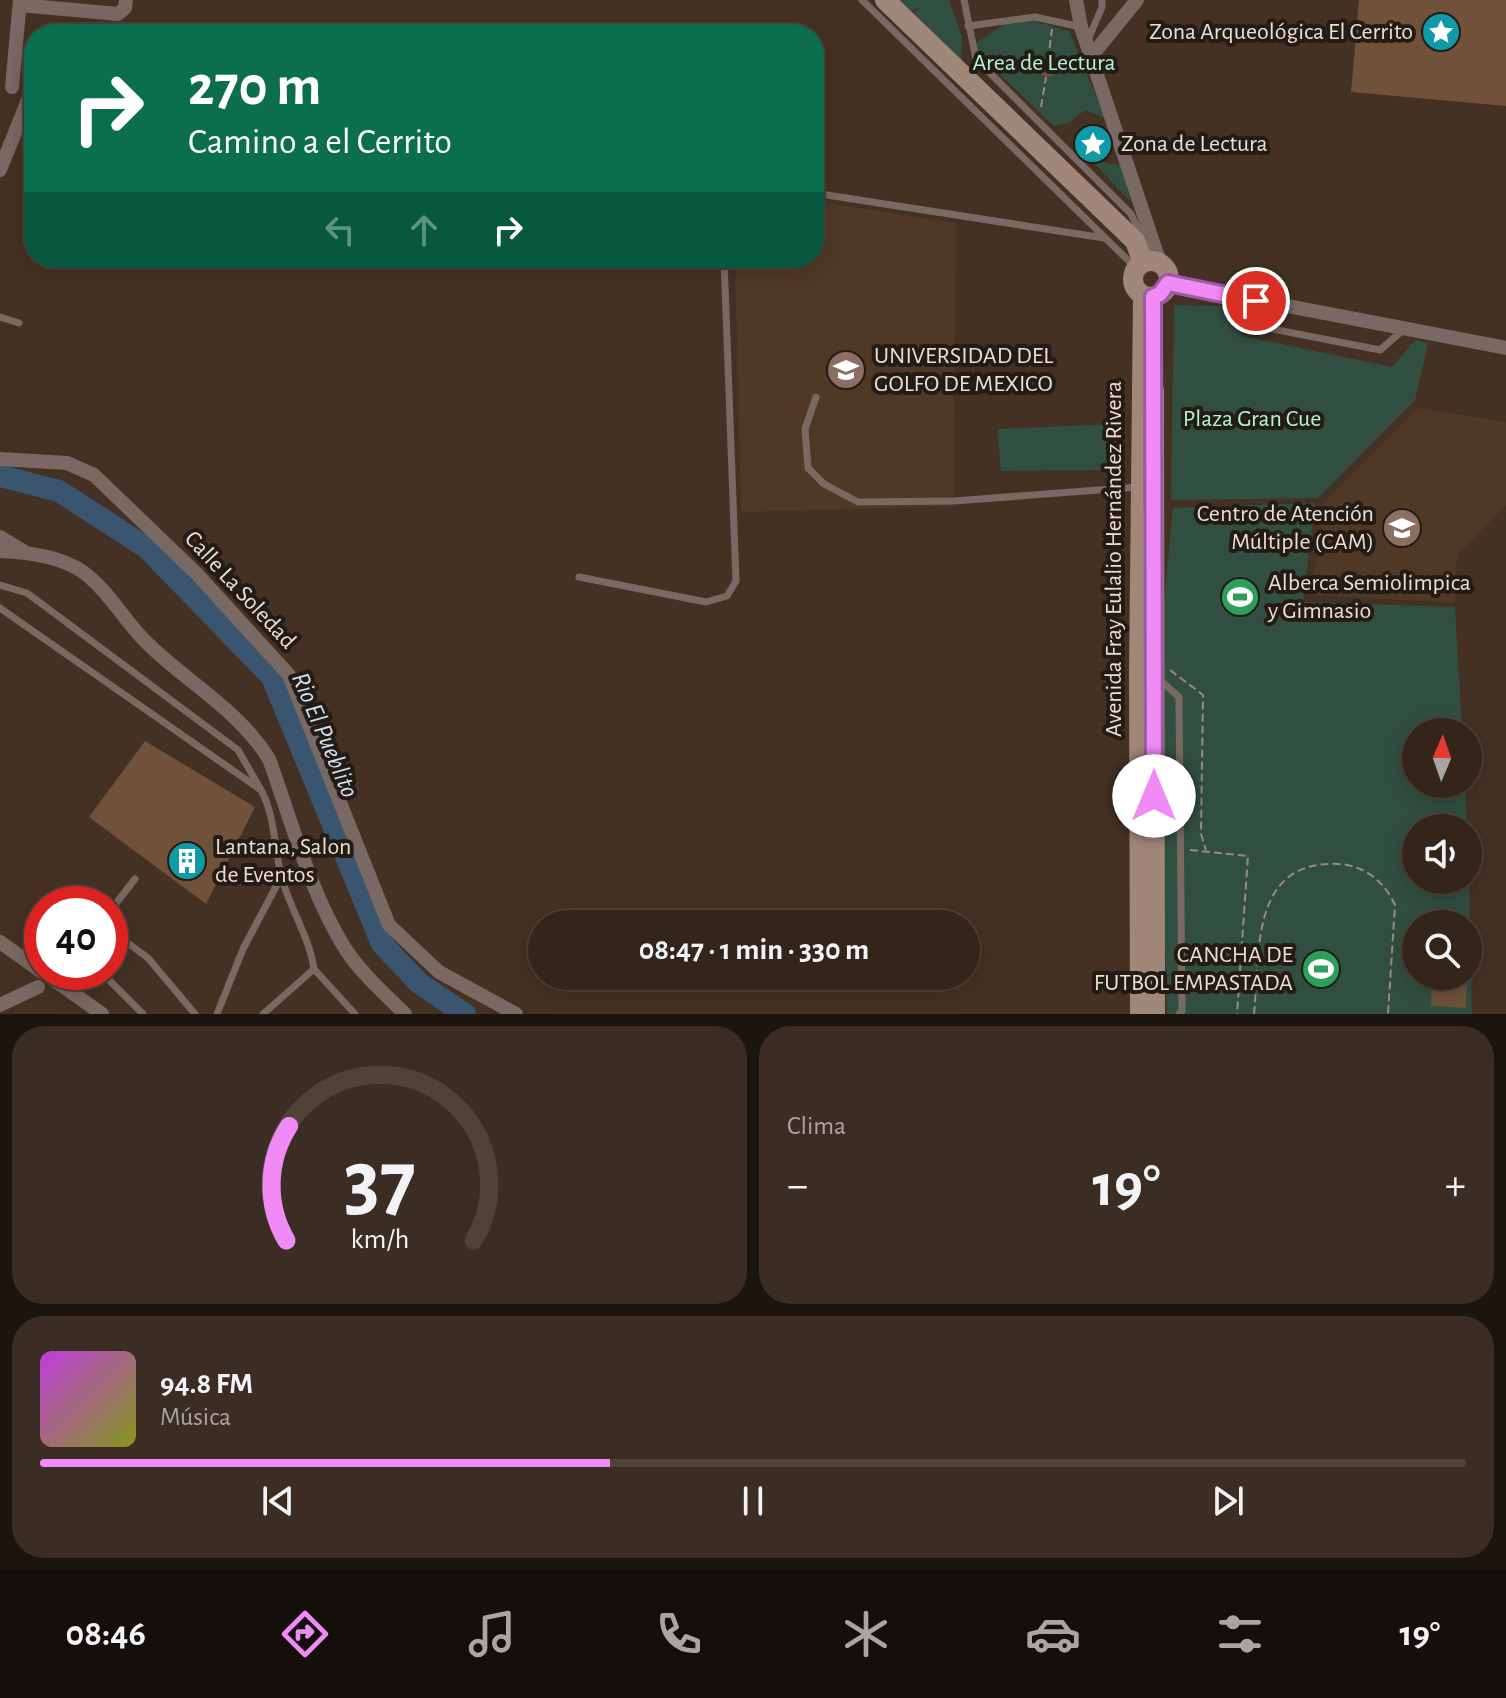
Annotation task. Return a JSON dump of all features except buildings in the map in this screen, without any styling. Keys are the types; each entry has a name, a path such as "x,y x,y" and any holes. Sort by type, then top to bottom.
{"street":[{"path":"885,0 1135,241 1146,261 1168,276 1155,292"},
{"path":"1076,0 1146,261 1133,284 1155,292 1227,296 1506,348"},
{"path":"1087,40 1137,0"},
{"path":"6,85 20,2 113,14 124,6"},
{"path":"0,170 24,114"},
{"name":"Avenida Fray Eulalio Hernández Rivera","path":"1155,292 1140,487 1149,669 1155,1014"},
{"name":"Avenida Fray Eulalio Hernández Rivera","path":"1140,1014 1155,292"},
{"name":"Calle La Soledad","path":"0,459 67,463 94,475 197,574 289,675 389,925 439,972 516,1014"},
{"path":"0,537 24,552 84,572 146,642 241,721 257,739 269,759 325,908 345,948 362,971 405,1014"},
{"path":"0,551 24,552"},
{"path":"0,942 24,959"},
{"path":"0,1005 32,990"},
{"path":"68,990 102,1014"}],"lane":[{"path":"862,0 1106,239 1146,261"},
{"path":"964,0 976,59 1131,214 1146,261"},
{"path":"968,26 1035,17 1087,40 1102,7 1102,0"},
{"path":"824,195 1106,239"},
{"path":"579,577 706,602 727,596 736,581 724,268"},
{"path":"1227,296 1242,323 1380,350 1404,329"},
{"path":"0,317 19,323"},
{"path":"816,397 805,429 808,468 824,484 858,502 954,501 1140,487"},
{"path":"0,585 27,593 238,750 267,801 281,877 310,946 314,969 355,1014"},
{"path":"0,608 261,790"},
{"path":"1149,669 1179,697 1182,1011 1179,1014"},
{"path":"217,1014 243,949 281,877"},
{"path":"128,888 135,879"},
{"path":"128,943 148,958 195,1014"},
{"path":"263,1014 314,969"},
{"path":"119,990 143,1014"}],"path":[{"path":"1048,60 1052,25"},
{"path":"987,62 1039,68"},
{"path":"1056,70 1086,73"},
{"path":"1040,112 1046,77"},
{"path":"1149,669 1203,695 1201,834 1206,852"},
{"path":"1181,849 1248,856 1237,1014"},
{"path":"1254,1014 1264,913 1272,893 1293,873 1310,865 1333,863 1363,869 1389,891 1395,905 1388,1014"}],"shaded area":[{"name":"UNIVERSIDAD DEL GOLFO DE MEXICO","path":"824,203 956,223 953,506 741,512 735,268 824,268"},
{"name":"Centro de Atención Múltiple (CAM)","path":"1417,408 1506,422 1506,505 1457,555 1455,603 1311,595 1324,503"}],"green space":[{"path":"899,0 949,0 962,37 961,62 913,12 924,6 910,11"},
{"name":"Area de Lectura","path":"1031,20 1069,31 1105,118 1085,110 1069,123 1054,126 977,53 976,43 1009,21"},
{"path":"1099,161 1122,166 1131,202 1094,163"},
{"name":"Plaza Gran Cue","path":"1174,305 1223,306 1242,336 1392,367 1415,340 1428,343 1415,400 1318,498 1171,500"},
{"path":"1116,424 1118,470 1001,471 997,429"},
{"path":"1315,503 1303,602 1455,607 1461,718 1402,718 1402,798 1466,798 1466,814 1402,814 1402,894 1469,894 1469,910 1402,910 1402,990 1471,990 1472,1014 1167,1014 1157,673 1173,508"}],"waterway":[{"name":"Rio El Pueblito","path":"0,476 59,491 147,548 272,677 382,944 419,983 465,1014"}],"place":[{"name":"Zona Arqueológica El Cerrito","path":"1441,32"},
{"name":"Zona de Lectura","path":"1093,144"},
{"name":"UNIVERSIDAD DEL GOLFO DE MEXICO","path":"846,370"},
{"name":"Centro de Atención Múltiple (CAM)","path":"1402,528"},
{"name":"Alberca Semiolimpica y Gimnasio","path":"1240,597"},
{"name":"Lantana, Salon de Eventos","path":"187,861"},
{"name":"CANCHA DE FUTBOL EMPASTADA","path":"1321,969"}],"route":[{"path":"1154,796 1153,297 1165,290 1168,283 1256,301"}]}
